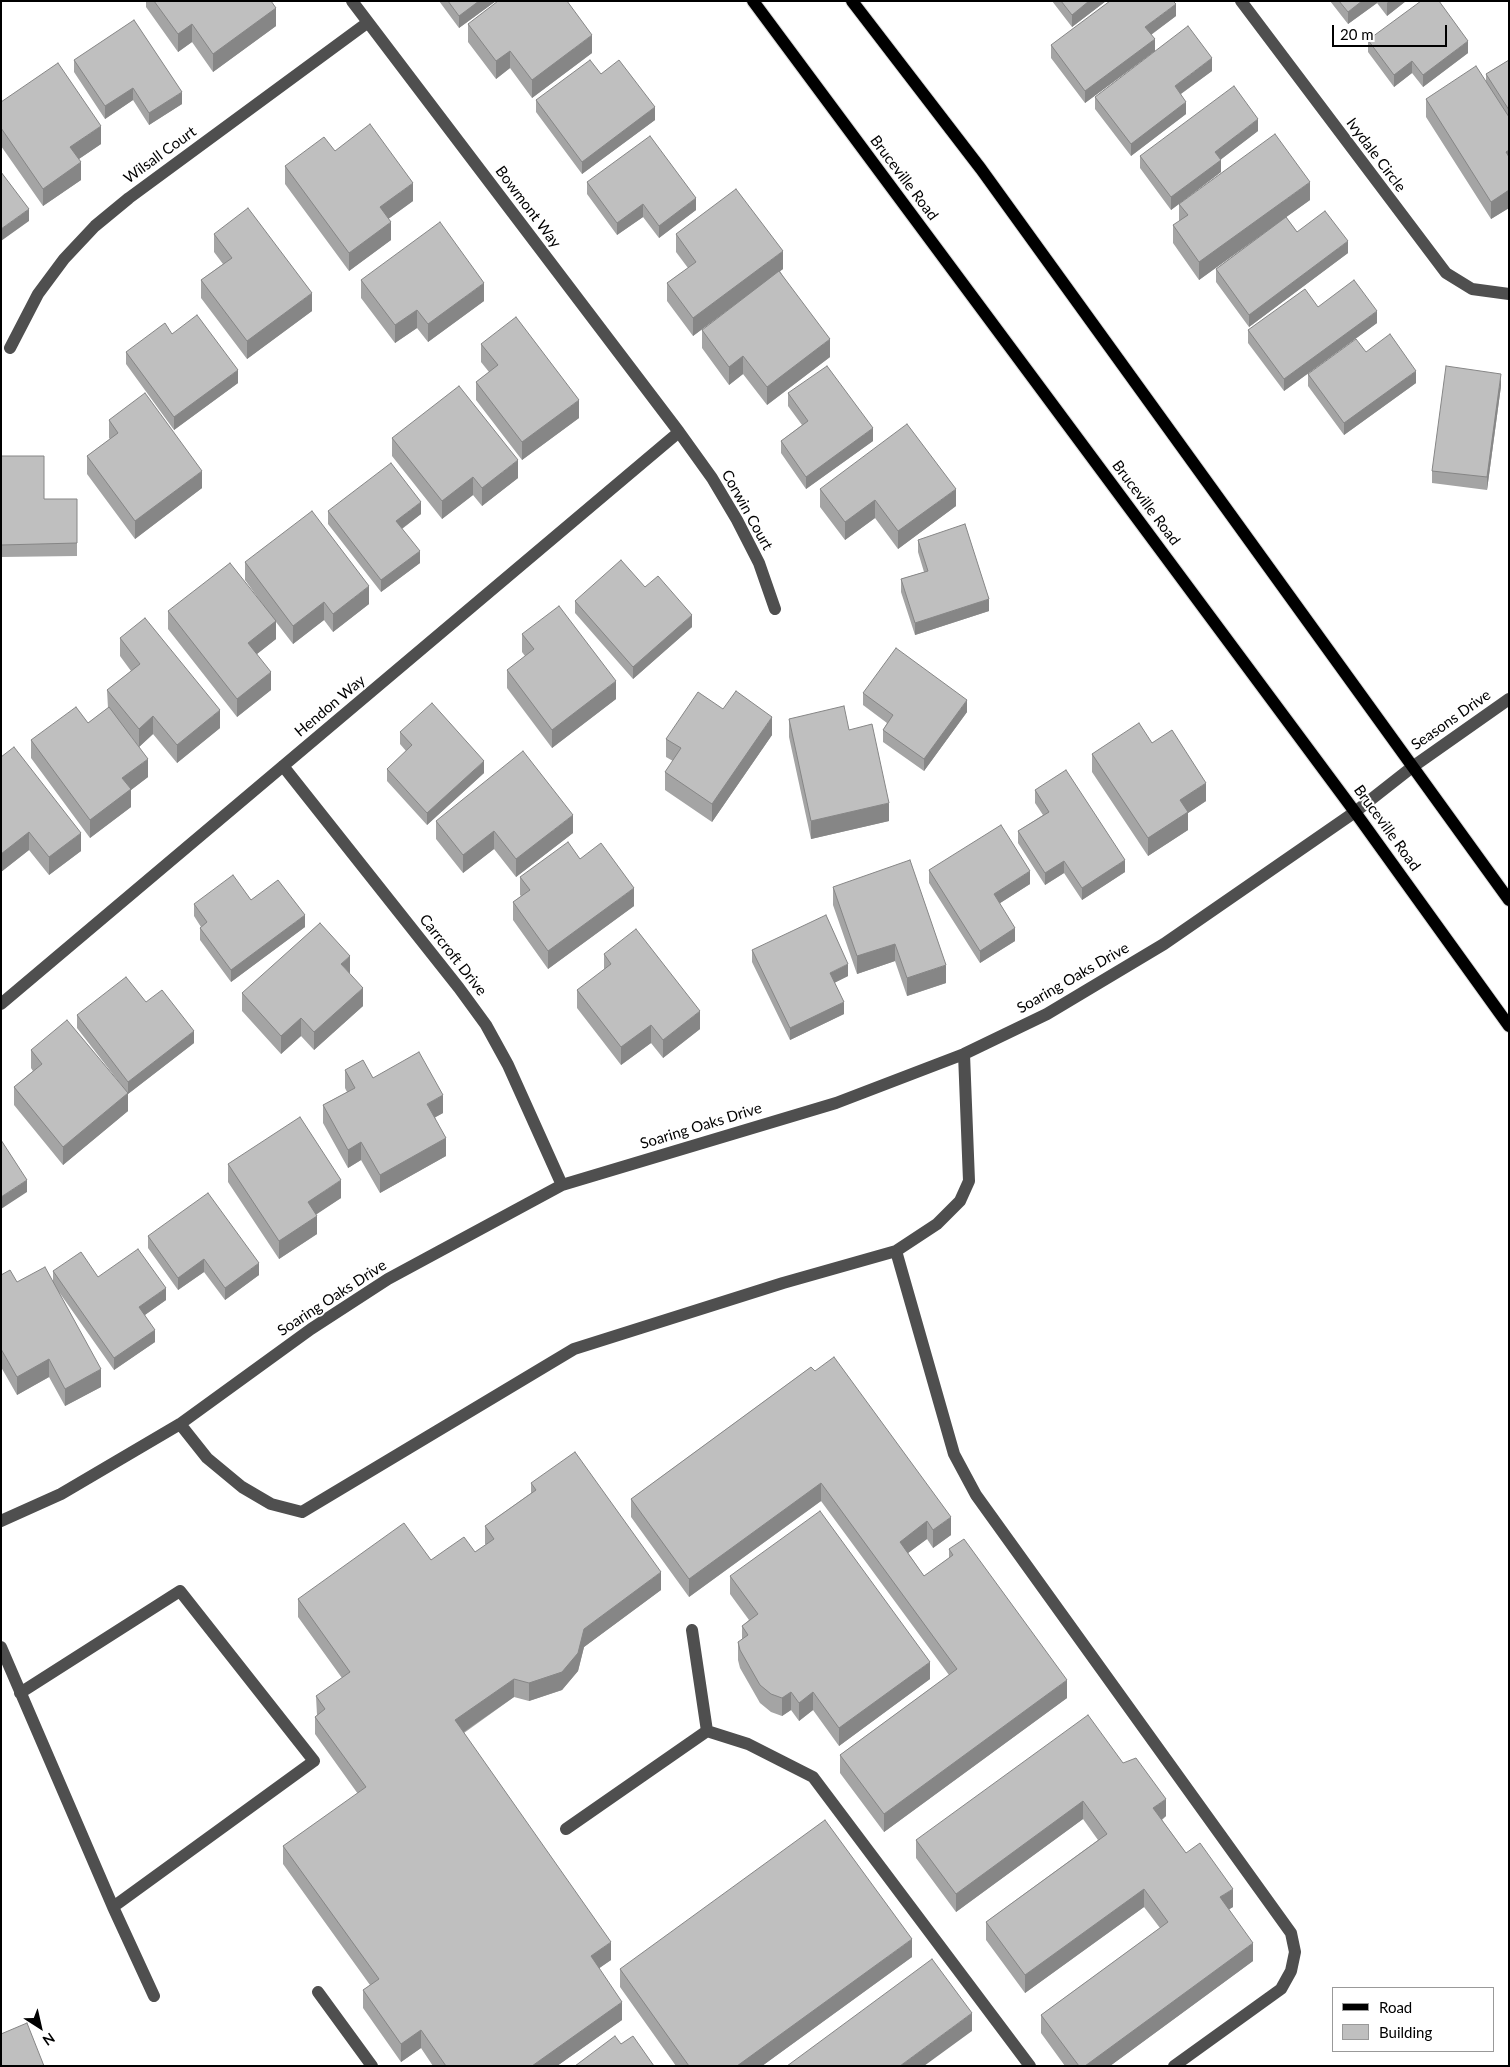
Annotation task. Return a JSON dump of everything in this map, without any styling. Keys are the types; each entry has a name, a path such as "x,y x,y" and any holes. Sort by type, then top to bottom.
{"main road":[{"name":"Bruceville Road","path":"753,1 1355,812 1509,1026"},
{"path":"852,1 981,169 1509,900"}],"street":[{"name":"Bowmont Way","path":"352,1 679,432"},
{"name":"Ivydale Circle","path":"1241,1 1446,273 1472,289 1509,294"},
{"name":"Wilsall Court","path":"10,348 38,294 64,259 95,226 128,198 367,23"},
{"name":"Corwin Court","path":"679,432 712,478 736,520 759,564 775,609"},
{"name":"Hendon Way","path":"1,1004 679,432"},
{"name":"Seasons Drive","path":"1412,768 1509,699"},
{"name":"Carrcroft Drive","path":"283,766 459,988 486,1025 508,1066 562,1185"},
{"name":"Soaring Oaks Drive","path":"1,1521 61,1494 180,1424 311,1329 388,1279 562,1185 836,1103 964,1054 1047,1014 1164,944 1355,812 1412,768"},
{"path":"180,1424 207,1458 242,1487 271,1504 302,1512 574,1349 783,1283 896,1250 937,1224 960,1201 969,1181 964,1054"},
{"path":"896,1250 954,1454 976,1495 1291,1932 1295,1952 1291,1971 1281,1989 1174,2066"},
{"path":"20,1693 180,1591 314,1762 112,1907"},
{"path":"692,1630 707,1732"},
{"path":"1,1647 112,1907 154,1996"},
{"path":"566,1829 707,1732"},
{"path":"707,1732 748,1744 813,1777 1030,2066"},
{"path":"318,1992 372,2066"}],"building":[{"path":"154,1 271,1 276,8 213,54 192,24 178,34"},
{"path":"448,1 479,1 459,16"},
{"path":"498,1 567,1 592,35 532,80 510,51 496,61 468,24"},
{"path":"1061,1 1089,1 1072,15"},
{"path":"1110,1 1173,1 1176,4 1145,27 1155,39 1085,91 1051,45"},
{"path":"1339,1 1362,1 1348,12"},
{"path":"1421,1 1439,1 1468,41 1423,75 1412,61 1394,75 1368,40"},
{"path":"134,20 182,92 149,113 133,88 105,106 74,60"},
{"path":"1188,26 1212,58 1175,86 1186,102 1131,144 1095,97"},
{"path":"590,60 601,74 619,60 655,107 582,162 536,100"},
{"path":"1509,60 1509,110 1486,74"},
{"path":"58,63 101,126 70,147 81,162 43,189 1,128 1,102"},
{"path":"1476,66 1509,117 1509,150 1506,152 1509,157 1509,190 1491,202 1426,99"},
{"path":"1234,86 1258,119 1215,152 1221,160 1171,197 1140,156"},
{"path":"370,124 413,183 380,207 391,222 349,253 285,166 324,137 335,151"},
{"path":"1275,134 1310,182 1199,262 1173,225 1188,215 1179,204"},
{"path":"650,136 696,198 659,226 643,204 617,223 587,182"},
{"path":"1,172 29,209 1,229"},
{"path":"736,189 783,251 693,318 667,283 696,262 676,234"},
{"path":"248,208 312,293 247,341 201,280 232,258 214,234"},
{"path":"1325,211 1348,241 1249,315 1216,269 1286,217 1297,232"},
{"path":"440,222 484,283 428,324 417,310 395,325 361,280"},
{"path":"779,271 830,339 767,387 743,356 729,367 702,330"},
{"path":"1354,280 1377,311 1284,379 1248,330 1305,289 1318,307"},
{"path":"197,315 238,370 174,417 126,352 165,323 172,334"},
{"path":"516,317 579,400 522,442 476,382 498,365 481,344"},
{"path":"1390,334 1416,371 1344,423 1308,374 1356,339 1366,352"},
{"path":"827,366 873,428 806,477 781,441 808,421 788,393"},
{"path":"1446,366 1501,374 1487,477 1432,471"},
{"path":"459,386 518,460 482,488 473,477 442,501 392,438"},
{"path":"145,393 202,471 135,521 87,456 118,433 109,420"},
{"path":"907,424 956,489 898,531 875,500 845,522 820,489"},
{"path":"1,456 44,456 44,499 77,499 77,543 1,545"},
{"path":"391,463 421,502 396,521 420,551 381,580 328,511"},
{"path":"312,511 369,586 333,614 324,602 293,626 245,562"},
{"path":"965,524 989,599 915,623 901,579 928,571 918,540"},
{"path":"621,560 645,587 658,576 692,615 633,667 575,601"},
{"path":"230,563 276,621 248,643 271,672 237,699 168,611"},
{"path":"559,606 616,681 552,730 507,670 534,649 522,634"},
{"path":"145,618 220,710 177,745 153,716 139,729 107,690 140,664 120,638"},
{"path":"896,648 967,700 924,759 883,730 893,715 863,693"},
{"path":"736,691 772,717 712,804 665,772 681,748 666,739 698,692 723,709"},
{"path":"432,703 484,761 427,813 387,769 412,745 400,732"},
{"path":"844,706 849,730 872,724 889,803 811,821 789,719"},
{"path":"76,707 88,723 109,707 148,759 122,778 131,789 90,820 31,740"},
{"path":"1139,723 1152,743 1172,730 1206,783 1180,800 1188,812 1148,838 1092,754"},
{"path":"14,747 81,833 49,857 29,832 1,854 1,757"},
{"path":"523,751 573,815 516,859 494,831 463,855 436,821"},
{"path":"1066,770 1125,860 1082,888 1064,861 1045,873 1018,831 1049,812 1035,790"},
{"path":"1001,825 1030,871 994,894 1015,928 980,951 929,870"},
{"path":"568,842 580,859 601,843 634,888 548,951 513,902 530,890 520,877"},
{"path":"910,860 946,965 907,978 895,944 857,956 833,887"},
{"path":"233,875 251,900 278,880 305,915 231,970 200,928 207,922 194,904"},
{"path":"826,915 848,964 830,973 844,1002 790,1028 752,950"},
{"path":"320,923 350,956 341,964 363,988 314,1032 301,1018 281,1036 242,993"},
{"path":"636,929 700,1011 663,1040 651,1025 621,1047 577,990 611,964 604,954"},
{"path":"126,977 146,1002 162,990 194,1031 128,1082 77,1015"},
{"path":"67,1020 128,1093 63,1147 14,1087 42,1064 31,1050"},
{"path":"419,1052 443,1095 427,1104 446,1138 380,1175 361,1142 348,1150 323,1105 355,1088 345,1070 363,1060 373,1078"},
{"path":"300,1117 341,1180 308,1202 317,1216 279,1241 228,1164"},
{"path":"1,1140 27,1180 1,1197"},
{"path":"208,1193 259,1263 225,1288 204,1259 178,1278 148,1236"},
{"path":"138,1249 166,1288 139,1307 155,1330 114,1358 53,1271 81,1252 98,1277"},
{"path":"45,1267 101,1369 65,1389 49,1359 17,1377 1,1349 1,1275 10,1270 17,1282"},
{"path":"834,1357 951,1517 933,1530 927,1521 900,1542 924,1576 953,1555 949,1549 964,1539 1067,1680 884,1814 840,1755 957,1669 821,1483 689,1579 631,1499 811,1367 815,1371"},
{"path":"575,1452 661,1572 584,1629 578,1653 562,1672 529,1683 514,1679 455,1720 611,1942 591,1956 622,2002 532,2066 446,2066 421,2030 401,2044 363,1990 379,1979 283,1846 366,1787 315,1717 325,1709 316,1696 350,1672 298,1599 404,1523 431,1560 464,1537 475,1552 494,1539 485,1526 536,1490 531,1483"},
{"path":"820,1511 930,1662 839,1728 813,1692 799,1703 791,1692 782,1698 771,1694 760,1685 740,1650 738,1642 748,1635 742,1626 758,1614 730,1576"},
{"path":"1088,1715 1123,1763 1136,1758 1166,1799 1153,1808 1186,1853 1200,1843 1233,1889 1220,1897 1253,1943 1085,2066 1079,2066 1041,2015 1168,1922 1144,1889 1025,1975 986,1922 1107,1834 1083,1801 956,1894 916,1840"},
{"path":"825,1820 912,1939 737,2066 689,2066 620,1969"},
{"path":"932,1959 972,2013 900,2066 787,2066"},
{"path":"27,2023 44,2066 1,2066 1,2034"},
{"path":"615,2036 621,2044 633,2036 654,2066 575,2066"}]}
